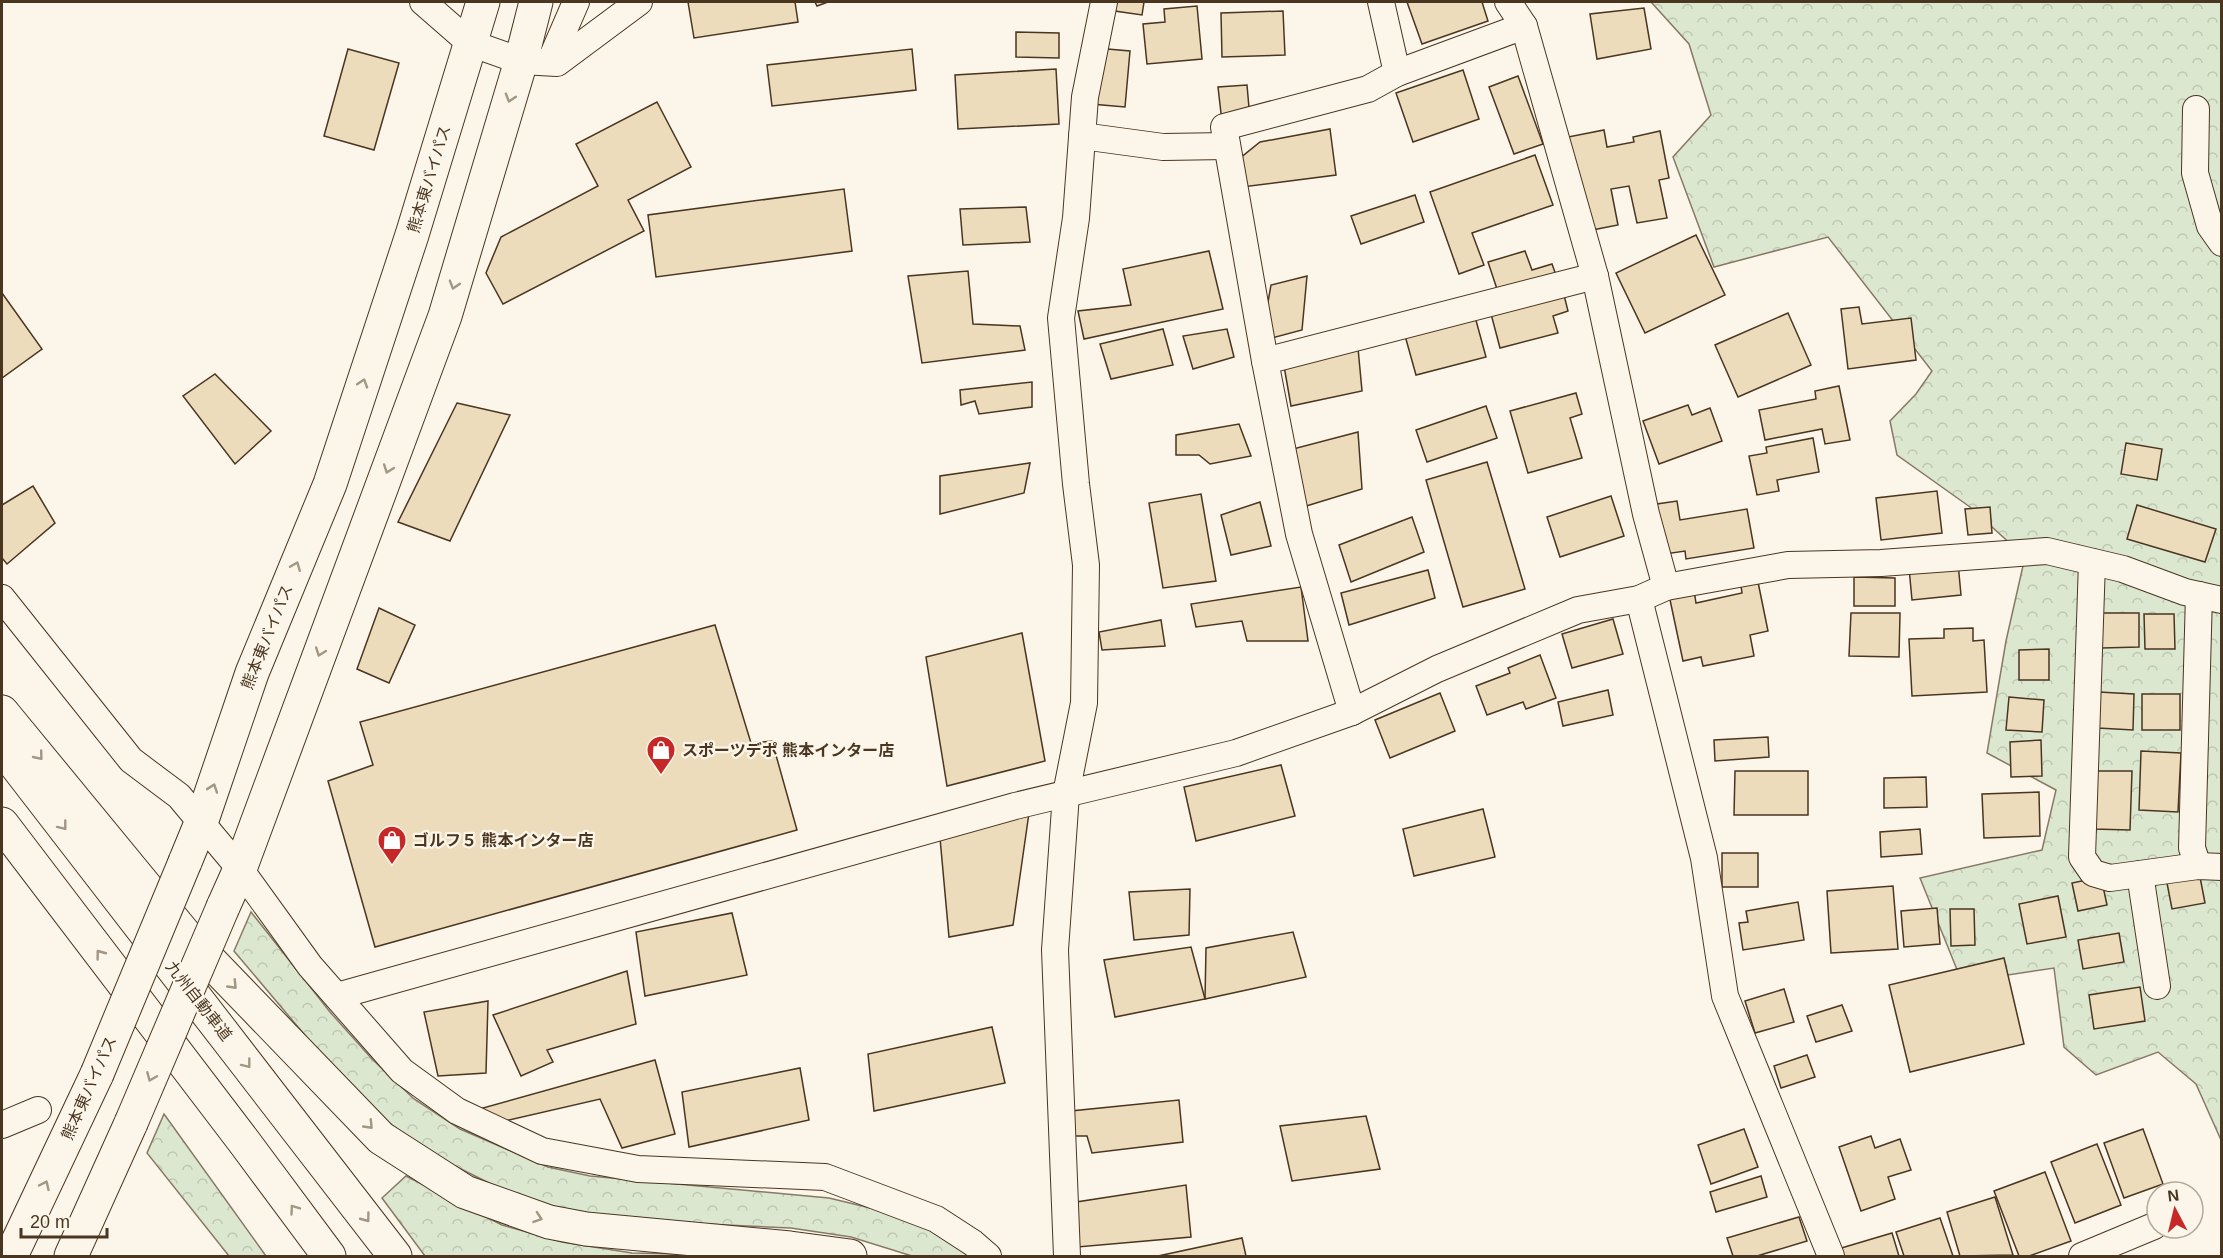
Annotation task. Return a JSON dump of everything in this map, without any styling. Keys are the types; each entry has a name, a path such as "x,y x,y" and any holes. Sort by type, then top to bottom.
{"highway":[{"name":"熊本東バイパス","path":"11,1257 97,1074 185,862 201,823 252,673 330,484 412,235 483,2"},
{"path":"71,1257 240,869 445,316 535,62 536,2"},
{"path":"2,712 187,937 381,1138 465,1192 558,1224 586,1229 790,1248 849,1257"},
{"name":"九州自動車道","path":"2,747 395,1257"},
{"path":"2,824 329,1257"}],"street":[{"path":"423,2 470,43 535,62 557,63 639,2"},
{"path":"535,62 576,2"},
{"path":"1066,1257 1055,950 1066,794 1084,703 1086,566 1061,318 1076,218 1085,97 1104,2"},
{"path":"1381,2 1397,73"},
{"path":"1508,2 1524,26 1595,276 1646,513 1666,587"},
{"path":"1352,712 1299,534 1265,361 1224,127 1368,89 1397,73 1524,26"},
{"path":"2196,109 2195,174 2210,226 2222,243"},
{"path":"1082,136 1163,147 1227,146"},
{"path":"1265,361 1595,276"},
{"path":"336,996 993,812 1236,753 1352,712 1437,669 1578,610 1639,598 1666,587 1788,566 1881,563 2047,551 2124,569 2185,592 2210,598 2192,848 2210,867"},
{"path":"2092,562 2082,857 2092,873 2110,878 2210,867"},
{"path":"2,598 131,760 179,796 240,869 310,966 402,1071 457,1111 542,1151 638,1169 825,1177 936,1219 974,1243 988,1257"},
{"path":"1639,598 1704,858 1725,996 1831,1257"},
{"path":"2140,874 2157,986"},
{"path":"2,1125 38,1110"},
{"path":"2082,1257 2145,1231"}],"green space":[{"path":"1651,2 2221,2 2221,1140 2196,1084 2158,1052 2096,1075 2064,1047 2054,968 1962,982 1920,878 2042,850 2056,790 1987,753 2006,641 2025,557 1970,507 1897,455 1890,421 1916,394 1932,371 1828,237 1714,267 1673,157 1711,115 1689,44"},
{"path":"251,912 330,1012 372,1059 414,1099 460,1129 548,1167 590,1176 829,1198 895,1214 931,1230 973,1256 912,1256 851,1237 791,1228 621,1220 541,1204 493,1185 449,1163 405,1135 378,1114 336,1072 234,951"},
{"path":"164,1114 266,1256 229,1256 147,1153"},
{"path":"406,1176 502,1225 562,1242 632,1253 775,1256 425,1256 382,1198"}],"building":[{"path":"688,2 795,2 798,22 694,38"},
{"path":"815,2 828,2 817,6"},
{"path":"1109,2 1144,2 1142,15 1108,10"},
{"path":"1407,2 1482,2 1488,21 1422,44"},
{"path":"1197,6 1202,59 1147,64 1143,24 1165,22 1164,9"},
{"path":"1644,8 1651,49 1597,59 1590,14"},
{"path":"1283,11 1285,55 1222,57 1221,13"},
{"path":"1016,32 1059,33 1059,58 1016,57"},
{"path":"1096,48 1130,51 1125,107 1091,104"},
{"path":"348,49 399,63 374,150 324,136"},
{"path":"912,49 916,90 772,106 767,65"},
{"path":"1056,69 1059,124 958,129 955,75"},
{"path":"1463,70 1479,119 1413,142 1396,93"},
{"path":"1518,76 1543,144 1514,154 1489,87"},
{"path":"1247,85 1250,119 1222,122 1218,87"},
{"path":"657,102 691,167 628,200 644,231 503,304 486,273 501,237 598,186 576,144"},
{"path":"1330,129 1336,175 1234,188 1239,159 1260,142"},
{"path":"1604,130 1607,147 1634,142 1633,137 1660,131 1669,178 1659,180 1667,218 1637,223 1629,186 1611,189 1618,225 1587,231 1568,137"},
{"path":"1535,155 1553,205 1472,233 1484,265 1459,274 1430,192"},
{"path":"844,189 852,251 656,277 648,215"},
{"path":"1415,195 1424,222 1361,244 1351,216"},
{"path":"1026,207 1030,242 963,245 960,209"},
{"path":"1696,235 1725,295 1645,333 1616,273"},
{"path":"1209,251 1223,309 1084,339 1078,311 1131,305 1123,269"},
{"path":"1525,251 1532,270 1552,264 1557,278 1499,295 1488,262"},
{"path":"968,271 973,324 1020,326 1025,350 922,363 908,276"},
{"path":"1307,276 1302,330 1261,341 1271,285"},
{"path":"1563,291 1568,311 1553,316 1558,333 1500,348 1490,310"},
{"path":"2,293 42,349 2,378"},
{"path":"1859,307 1862,324 1911,318 1916,360 1848,369 1841,309"},
{"path":"1474,313 1486,357 1416,375 1404,332"},
{"path":"1788,313 1811,365 1738,397 1715,345"},
{"path":"1163,329 1173,365 1111,379 1100,344"},
{"path":"1227,329 1234,357 1193,369 1183,336"},
{"path":"1358,348 1362,391 1291,406 1284,366"},
{"path":"215,374 271,431 235,464 183,396"},
{"path":"1032,382 1032,407 979,414 975,401 961,405 960,390"},
{"path":"1839,386 1850,440 1825,444 1822,429 1765,440 1759,410 1816,399 1815,391"},
{"path":"1576,393 1582,414 1570,418 1582,458 1528,473 1510,411"},
{"path":"457,403 510,415 450,541 398,522"},
{"path":"1688,405 1692,415 1710,408 1722,441 1659,464 1643,421"},
{"path":"1486,406 1497,438 1427,462 1416,430"},
{"path":"1239,424 1251,456 1210,464 1199,455 1176,455 1176,435"},
{"path":"1358,432 1362,489 1303,507 1293,449"},
{"path":"1813,438 1819,472 1777,480 1779,491 1757,495 1749,456 1767,453 1766,447"},
{"path":"2126,443 2162,449 2157,480 2121,474"},
{"path":"1487,462 1525,589 1463,607 1426,480"},
{"path":"1030,463 1024,493 940,514 940,476"},
{"path":"33,486 55,523 7,564 2,558 2,505"},
{"path":"1937,491 1942,533 1881,540 1876,498"},
{"path":"1201,494 1216,581 1163,588 1149,503"},
{"path":"1611,496 1624,536 1560,557 1547,517"},
{"path":"1677,501 1680,520 1747,509 1754,548 1686,559 1685,551 1665,554 1657,504"},
{"path":"1260,502 1271,546 1231,555 1221,515"},
{"path":"2137,505 2216,529 2205,562 2127,539"},
{"path":"1990,507 1992,533 1968,535 1965,509"},
{"path":"1412,517 1424,552 1351,582 1339,545"},
{"path":"1958,563 1961,595 1912,600 1909,568"},
{"path":"1428,570 1435,598 1349,625 1341,593"},
{"path":"1854,577 1895,578 1895,606 1854,606"},
{"path":"1758,582 1768,631 1750,635 1754,656 1703,666 1701,657 1683,661 1669,595 1694,590 1696,603 1742,593 1741,586"},
{"path":"1301,587 1308,641 1247,641 1242,621 1196,627 1191,604"},
{"path":"379,608 415,625 389,683 357,669"},
{"path":"1851,613 1900,613 1899,657 1849,656"},
{"path":"2102,613 2139,613 2139,647 2102,648"},
{"path":"2144,614 2174,614 2175,649 2145,649"},
{"path":"1613,619 1623,654 1572,668 1562,634"},
{"path":"1161,620 1165,646 1102,650 1099,632"},
{"path":"715,625 751,743 772,741 797,830 375,947 328,781 373,765 360,722"},
{"path":"1973,628 1973,641 1984,640 1987,692 1912,696 1909,639 1944,638 1944,629"},
{"path":"1022,633 1045,761 947,786 926,657"},
{"path":"2049,649 2049,680 2019,680 2019,650"},
{"path":"1540,655 1556,698 1526,709 1523,702 1487,715 1476,686 1510,673 1508,668"},
{"path":"1608,690 1613,715 1563,726 1558,702"},
{"path":"2099,692 2134,694 2133,730 2098,728"},
{"path":"1440,693 1455,731 1390,758 1375,720"},
{"path":"2142,694 2180,694 2180,730 2142,730"},
{"path":"2009,697 2044,700 2042,732 2006,730"},
{"path":"1768,737 1769,757 1715,761 1714,740"},
{"path":"2041,740 2042,776 2011,777 2010,742"},
{"path":"2141,751 2181,753 2178,812 2139,810"},
{"path":"1281,765 1295,816 1196,841 1184,787"},
{"path":"1735,771 1808,771 1808,815 1734,815"},
{"path":"2095,771 2132,771 2130,830 2093,829"},
{"path":"1926,777 1927,807 1884,808 1884,778"},
{"path":"2039,792 2040,836 1984,838 1982,794"},
{"path":"1483,809 1495,857 1414,876 1403,829"},
{"path":"1029,813 1013,925 949,937 939,827"},
{"path":"1920,829 1922,854 1881,857 1880,832"},
{"path":"1722,853 1758,853 1758,887 1722,887"},
{"path":"2101,877 2107,905 2078,911 2072,883"},
{"path":"2200,877 2205,903 2172,909 2167,883"},
{"path":"1893,886 1898,949 1831,953 1827,891"},
{"path":"1190,889 1189,935 1134,940 1129,892"},
{"path":"2058,896 2066,937 2027,944 2019,904"},
{"path":"1798,902 1804,940 1743,950 1739,923 1748,922 1746,911"},
{"path":"1937,908 1940,944 1904,947 1901,911"},
{"path":"1950,909 1974,909 1975,945 1951,946"},
{"path":"732,913 747,975 645,996 636,932"},
{"path":"1293,932 1306,977 1205,999 1206,948"},
{"path":"2119,933 2124,962 2083,969 2078,940"},
{"path":"1191,947 1205,999 1115,1017 1104,960"},
{"path":"2004,958 2024,1044 1910,1072 1889,985"},
{"path":"627,971 636,1024 547,1050 553,1062 521,1076 493,1015"},
{"path":"2140,987 2145,1021 2094,1029 2089,995"},
{"path":"1784,989 1794,1022 1755,1033 1745,1001"},
{"path":"488,1001 486,1073 438,1076 424,1012"},
{"path":"1842,1005 1852,1031 1816,1042 1807,1016"},
{"path":"992,1027 1005,1083 874,1111 868,1054"},
{"path":"1807,1055 1815,1077 1781,1088 1774,1066"},
{"path":"655,1060 675,1134 622,1148 600,1099 487,1125 483,1108"},
{"path":"800,1068 809,1120 689,1147 682,1092"},
{"path":"1179,1100 1183,1142 1092,1153 1087,1136 1067,1136 1061,1112"},
{"path":"1366,1116 1380,1169 1292,1181 1280,1126"},
{"path":"1744,1129 1758,1167 1711,1184 1698,1145"},
{"path":"2143,1129 2162,1180 2145,1180 2145,1190 2124,1198 2104,1143"},
{"path":"1871,1136 1875,1148 1900,1139 1911,1170 1888,1177 1895,1199 1861,1211 1839,1147"},
{"path":"2097,1144 2121,1205 2075,1223 2051,1162"},
{"path":"2045,1172 2071,1241 2029,1256 2019,1256 1994,1191"},
{"path":"1761,1176 1767,1197 1716,1212 1710,1192"},
{"path":"1186,1185 1191,1237 1066,1248 1070,1203"},
{"path":"1995,1197 2013,1255 1960,1256 1947,1212"},
{"path":"1799,1217 1807,1241 1757,1256 1733,1256 1727,1238"},
{"path":"1940,1218 1953,1256 1904,1256 1896,1232"},
{"path":"1892,1233 1899,1256 1841,1256 1838,1249"},
{"path":"1242,1238 1246,1256 1158,1256"}],"place":[{"name":"スポーツデポ 熊本インター店","path":"661,776"},
{"name":"ゴルフ５ 熊本インター店","path":"392,866"}]}
